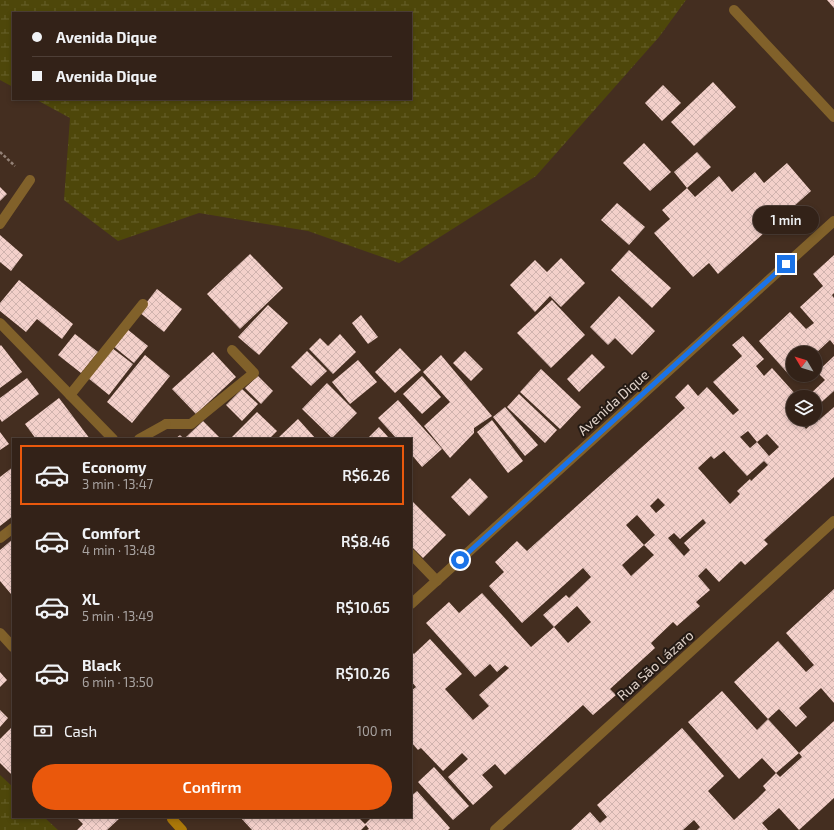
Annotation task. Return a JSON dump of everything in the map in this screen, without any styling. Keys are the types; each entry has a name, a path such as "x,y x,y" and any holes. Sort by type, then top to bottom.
{"main road":[{"path":"173,818 182,830"}],"street":[{"path":"734,10 834,117"},
{"path":"0,224 30,180"},
{"name":"Avenida Dique","path":"412,603 834,221"},
{"path":"70,395 143,304"},
{"path":"0,323 112,438"},
{"path":"141,438 166,424 191,424 254,373 232,350"},
{"name":"Rua São Lázaro","path":"495,830 834,522"},
{"path":"0,538 12,529"},
{"path":"412,555 437,581"},
{"path":"0,633 12,646"}],"green space":[{"path":"0,0 686,0 659,37 536,176 399,263 308,231 199,213 118,241 64,200 70,118 37,100 412,100 412,12 12,12 12,86 0,80"},
{"path":"0,775 12,786 12,818 45,818 58,830 0,830"}],"building":[{"path":"827,0 834,0 834,8"},
{"path":"713,82 736,107 694,146 671,122"},
{"path":"663,85 681,103 662,121 645,103"},
{"path":"644,143 671,172 650,191 623,163"},
{"path":"697,152 711,167 687,188 674,172"},
{"path":"787,163 811,191 718,274 709,263 693,277 654,233 670,219 662,210 687,188 695,197 719,176 732,192 755,172 764,183"},
{"path":"0,187 7,194 0,201"},
{"path":"617,203 645,227 629,245 601,220"},
{"path":"0,235 23,255 11,271 0,262"},
{"path":"629,250 671,288 652,308 611,270"},
{"path":"250,254 283,288 240,329 207,294"},
{"path":"834,255 834,293 832,295 834,298 834,345 830,340 822,347 822,346 786,346 786,371 759,341 790,312 806,329 814,323 800,307 823,286 813,274"},
{"path":"561,258 585,283 561,307 550,296 535,312 510,285 535,260 547,272"},
{"path":"19,280 73,324 62,339 37,319 26,332 0,311 0,303"},
{"path":"157,289 182,309 164,332 139,312"},
{"path":"619,296 655,331 632,355 615,338 608,345 590,327"},
{"path":"552,300 585,335 551,368 517,333"},
{"path":"268,305 288,323 259,355 238,337"},
{"path":"361,315 378,337 368,344 352,323"},
{"path":"127,329 148,346 134,363 113,346"},
{"path":"75,334 98,352 81,373 58,355"},
{"path":"340,334 356,352 333,374 309,349 320,338 328,346"},
{"path":"743,336 764,359 756,366 764,376 772,368 792,390 786,390 786,426 804,426 806,429 809,426 822,426 822,417 834,407 834,477 764,540 768,544 745,565 741,561 719,582 706,568 698,576 710,590 696,602 700,606 677,626 673,622 651,643 655,648 610,689 616,695 593,715 583,705 505,775 495,764 482,775 493,787 473,805 448,777 468,759 462,753 443,771 421,748 418,750 412,743 412,690 416,687 412,682 412,652 414,654 430,639 462,674 445,689 473,720 489,706 479,695 509,668 505,665 497,672 490,664 475,677 426,623 449,602 459,613 482,593 531,647 554,627 543,615 566,595 569,598 591,577 583,568 522,623 489,586 504,572 495,562 517,541 527,551 685,408 675,397 688,384 698,396 707,387 733,415 739,410 713,382 742,356 732,345","holes":["748,431 757,442 750,448 740,437","767,434 779,447 769,456 757,442","724,451 747,476 764,461 768,465 751,481 750,479 737,491 740,494 730,504 698,468 711,456 714,459","658,498 665,505 656,513 650,506","637,515 655,535 644,545 626,525","703,519 706,523 684,543 690,550 684,556 668,538 674,533 680,539","644,545 654,555 631,576 622,565","577,606 591,622 568,643 554,627"]},
{"path":"1,345 22,372 0,388 0,346"},
{"path":"112,348 133,364 109,395 88,378"},
{"path":"400,348 421,370 395,393 375,372"},
{"path":"307,351 327,371 311,386 291,367"},
{"path":"465,351 483,369 471,381 453,363"},
{"path":"213,352 236,377 196,414 172,389"},
{"path":"592,354 605,367 579,392 567,379"},
{"path":"145,355 170,376 132,423 107,402"},
{"path":"441,355 492,416 474,428 474,433 450,458 424,426 450,402 423,372"},
{"path":"834,356 834,391 822,402 822,390 814,390 825,380 822,377 822,367"},
{"path":"358,360 377,382 350,404 332,382"},
{"path":"541,369 581,407 560,429 520,392"},
{"path":"258,376 273,391 261,404 245,388"},
{"path":"422,376 441,397 422,414 403,394"},
{"path":"27,378 39,394 2,422 0,419 0,398"},
{"path":"327,383 357,413 332,438 302,409"},
{"path":"242,389 258,404 242,421 226,405"},
{"path":"519,394 557,430 545,443 507,407"},
{"path":"59,398 89,438 35,438 25,424"},
{"path":"398,400 442,449 422,467 412,455 412,438 396,438 378,418"},
{"path":"505,407 538,445 525,456 493,417"},
{"path":"257,412 277,431 270,438 232,437"},
{"path":"298,419 315,438 278,438"},
{"path":"492,420 523,461 508,473 477,432"},
{"path":"203,421 220,438 187,438 186,437"},
{"path":"379,427 389,438 368,438"},
{"path":"0,432 9,444 0,450"},
{"path":"180,435 183,438 176,438"},
{"path":"12,468 12,517 0,526 0,477"},
{"path":"470,478 488,497 469,516 451,497"},
{"path":"412,501 446,535 423,558 412,547"},
{"path":"12,540 11,594 0,581 0,550"},
{"path":"834,589 834,703 821,688 799,708 807,717 796,727 779,709 768,719 734,682 778,641 806,672 814,665 786,633"},
{"path":"0,672 7,680 0,687"},
{"path":"722,691 757,730 768,719 799,753 776,773 762,758 739,779 688,722"},
{"path":"0,710 8,718 0,727"},
{"path":"834,721 834,798 799,830 779,808 762,823 768,830 697,830 700,827 694,820 683,830 571,830 590,812 600,823 607,817 597,805 682,728 724,776 708,791 734,820 766,790 763,786 776,773 780,777 802,757 799,753"},
{"path":"12,727 12,775 0,763 0,739"},
{"path":"434,767 469,806 453,820 418,782"},
{"path":"417,791 450,828 448,830 367,830 369,829 366,825 361,830 252,830 241,818 359,818 365,824 371,818 412,818 412,795"},
{"path":"77,818 120,818 107,830 77,830 83,824"}],"route":[{"path":"460,560 786,264"}]}
